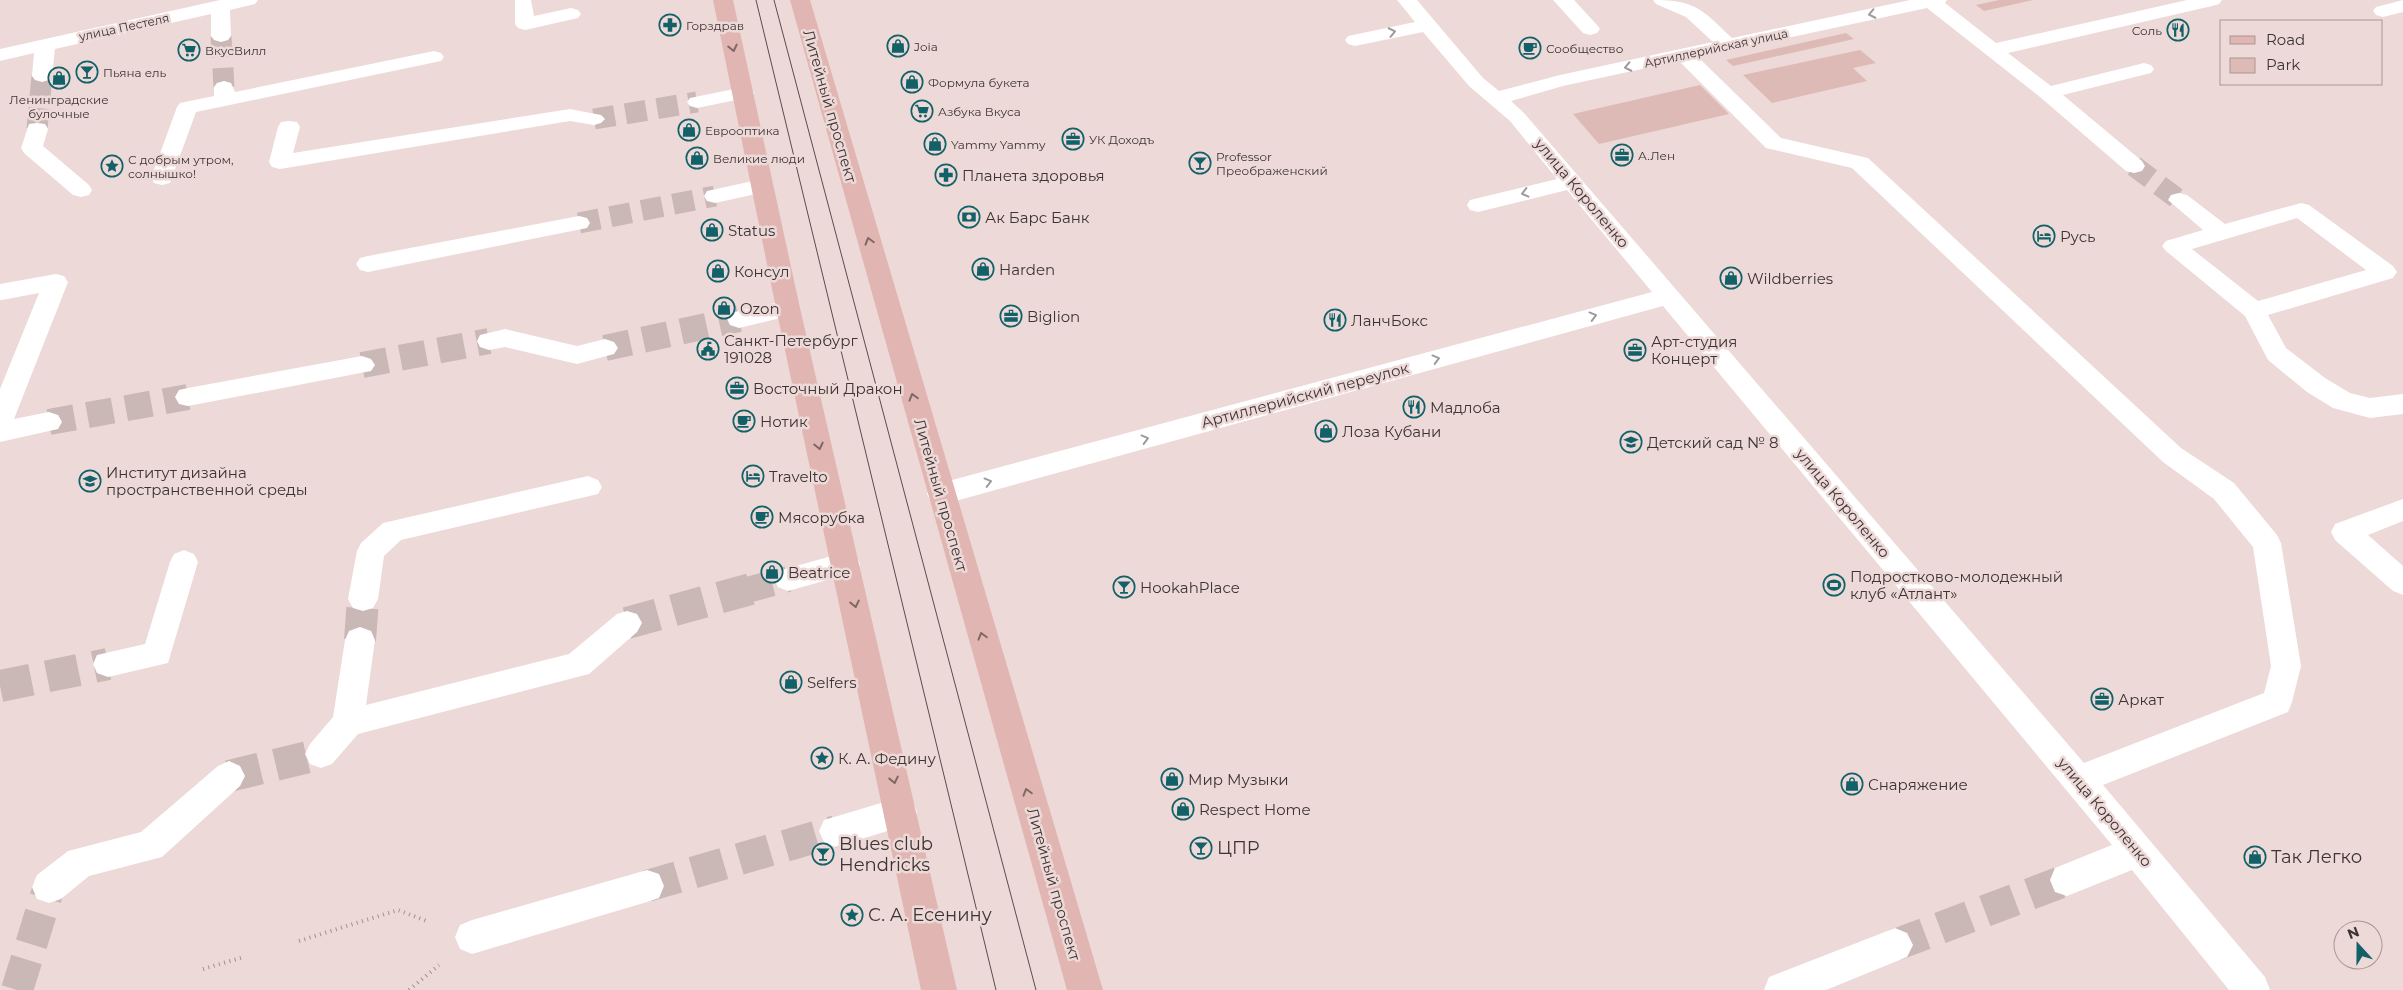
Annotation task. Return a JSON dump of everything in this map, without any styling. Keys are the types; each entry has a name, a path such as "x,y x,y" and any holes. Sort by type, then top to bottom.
{"main road":[{"path":"723,0 788,308 939,990"},
{"name":"Литейный проспект","path":"800,0 1085,990"}],"street":[{"name":"улица Пестеля","path":"0,55 248,0"},
{"name":"улица Короленко","path":"1407,0 1476,82 1517,117 2078,780 2252,990"},
{"path":"1563,0 1590,29"},
{"path":"1663,0 1693,13 1728,45"},
{"path":"1993,50 2212,0"},
{"path":"1934,1 2047,92 2134,166"},
{"name":"Артиллерийская улица","path":"1496,99 1560,81 1934,1"},
{"path":"523,2 526,24 571,14"},
{"path":"220,6 221,36"},
{"path":"2383,11 2403,6"},
{"path":"1356,40 1428,25"},
{"path":"42,76 45,45"},
{"path":"1684,55 1774,143 1860,163 2172,455 2224,491 2267,544 2286,666 2277,702 2078,780"},
{"path":"162,178 187,107 224,93 434,57"},
{"path":"2047,92 2144,69"},
{"path":"697,102 744,93"},
{"path":"288,128 280,162 570,115 594,119"},
{"path":"37,129 32,148 81,190"},
{"path":"1478,205 1572,182"},
{"path":"715,196 762,186"},
{"path":"2179,200 2221,233"},
{"path":"2394,275 2301,210 2174,246 2254,311 2278,354 2322,389 2342,401 2370,408 2403,404"},
{"path":"368,264 579,222"},
{"path":"2254,311 2394,275"},
{"path":"0,421 56,282 2,292"},
{"name":"Артиллерийский переулок","path":"941,494 1668,296"},
{"path":"739,319 788,308"},
{"path":"489,341 505,338 577,354 605,348"},
{"path":"188,397 362,365"},
{"path":"0,432 50,422"},
{"path":"363,599 371,551 393,531 588,487"},
{"path":"2403,510 2345,532 2403,583"},
{"path":"108,664 158,654 184,562"},
{"path":"788,579 846,564"},
{"path":"348,723 578,665 627,623"},
{"path":"321,754 348,723 360,640"},
{"path":"49,888 80,862 150,846 229,776"},
{"path":"836,831 901,812"},
{"path":"2067,880 2138,852"},
{"path":"472,938 647,886"},
{"path":"1782,990 1895,945"}],"path":[{"path":"299,941 398,910 472,938"},
{"path":"202,969 244,957"}],"green space":[{"path":"1999,0 2033,0 1984,11 1976,5"},
{"path":"1846,33 1854,39 1733,66 1726,60"},
{"path":"1860,50 1876,63 1853,68 1867,81 1772,103 1743,75"},
{"path":"1700,85 1729,114 1599,144 1573,114"}],"tunnel":[{"path":"221,36 224,87"},
{"path":"37,129 42,76"},
{"path":"594,119 697,102"},
{"path":"2134,166 2179,200"},
{"path":"579,223 715,196"},
{"path":"605,348 739,319"},
{"path":"362,365 489,341"},
{"path":"49,422 188,397"},
{"path":"747,590 788,579"},
{"path":"627,623 751,589"},
{"path":"360,640 363,599"},
{"path":"0,686 108,664"},
{"path":"229,776 321,754"},
{"path":"647,886 836,831"},
{"path":"1895,945 2067,880"},
{"path":"17,990 49,887"}],"tram line":[{"path":"756,0 996,990"},
{"path":"774,0 1036,990"}],"place":[{"name":"Горздрав","path":"670,25"},
{"name":"Соль","path":"2178,30"},
{"name":"Joia","path":"898,46"},
{"name":"Сообщество","path":"1530,48"},
{"name":"ВкусВилл","path":"189,50"},
{"name":"Пьяна ель","path":"87,72"},
{"name":"Ленинградские булочные","path":"59,78"},
{"name":"Формула букета","path":"912,82"},
{"name":"Азбука Вкуса","path":"922,111"},
{"name":"Еврооптика","path":"689,130"},
{"name":"УК Доходъ","path":"1073,139"},
{"name":"Yammy Yammy","path":"935,144"},
{"name":"А.Лен","path":"1622,155"},
{"name":"Великие люди","path":"697,158"},
{"name":"Professor Преображенский","path":"1200,163"},
{"name":"С добрым утром, солнышко!","path":"112,166"},
{"name":"Планета здоровья","path":"946,175"},
{"name":"Ак Барс Банк","path":"969,217"},
{"name":"Status","path":"712,230"},
{"name":"Русь","path":"2044,236"},
{"name":"Harden","path":"983,269"},
{"name":"Консул","path":"718,271"},
{"name":"Wildberries","path":"1731,278"},
{"name":"Ozon","path":"724,308"},
{"name":"Biglion","path":"1011,316"},
{"name":"ЛанчБокс","path":"1335,320"},
{"name":"Санкт-Петербург 191028","path":"708,349"},
{"name":"Арт-студия Концерт","path":"1635,350"},
{"name":"Восточный Дракон","path":"737,388"},
{"name":"Мадлоба","path":"1414,407"},
{"name":"Нотик","path":"744,421"},
{"name":"Лоза Кубани","path":"1326,431"},
{"name":"Детский сад № 8","path":"1631,442"},
{"name":"Travelto","path":"753,476"},
{"name":"Институт дизайна пространственной среды","path":"90,481"},
{"name":"Мясорубка","path":"762,517"},
{"name":"Beatrice","path":"772,572"},
{"name":"Подростково-молодежный клуб «Атлант»","path":"1834,585"},
{"name":"HookahPlace","path":"1124,587"},
{"name":"Selfers","path":"791,682"},
{"name":"Аркат","path":"2102,699"},
{"name":"К. А. Федину","path":"822,758"},
{"name":"Мир Музыки","path":"1172,779"},
{"name":"Снаряжение","path":"1852,784"},
{"name":"Respect Home","path":"1183,809"},
{"name":"ЦПР","path":"1201,848"},
{"name":"Blues club Hendricks","path":"823,854"},
{"name":"Так Легко","path":"2255,857"},
{"name":"С. А. Есенину","path":"852,915"}]}
